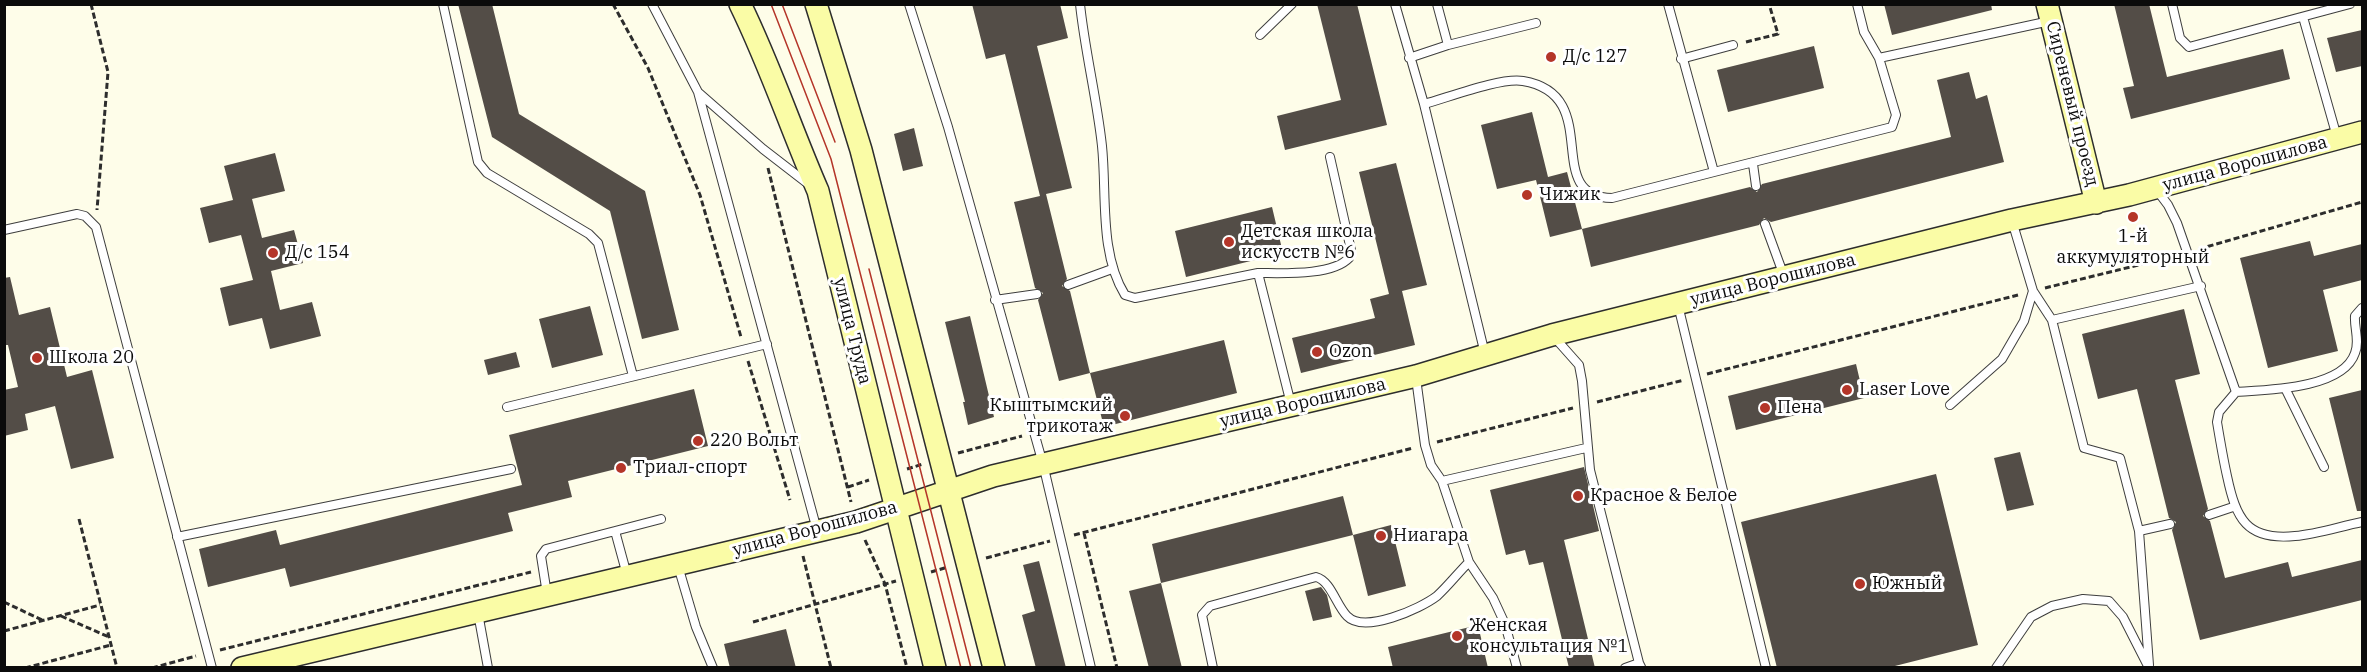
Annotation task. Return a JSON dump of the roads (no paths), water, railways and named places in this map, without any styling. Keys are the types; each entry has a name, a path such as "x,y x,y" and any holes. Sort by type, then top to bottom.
{"main road":[{"name":"улица Труда","path":"740,4 759,43 789,125 818,191 894,509 935,668"},
{"path":"816,4 861,150 994,668"},
{"name":"Сиреневый проезд","path":"2049,13 2096,203"},
{"name":"улица Ворошилова","path":"242,668 856,522 993,476 1416,376 1552,335 2012,220 2096,203 2362,132"}],"lane":[{"path":"443,4 478,162 487,172 589,234 598,243 633,376"},
{"path":"652,4 698,92 817,531"},
{"path":"909,4 948,127 994,300 1043,464 1091,668"},
{"path":"1080,4 1085,54 1102,146 1112,269 1122,292 1131,298 1258,273 1302,274 1343,263 1349,258 1351,250 1330,157"},
{"path":"1260,34 1292,4"},
{"path":"1395,4 1424,104 1485,354"},
{"path":"1437,4 1448,45"},
{"path":"1668,4 1713,172"},
{"path":"1424,104 1505,81 1522,81 1542,88 1558,97 1567,111 1574,167 1586,190 1601,198 1612,198 1892,127 1896,116 1880,58 1864,32 1857,4"},
{"path":"2172,4 2180,38 2189,47 2350,4"},
{"path":"1880,58 2049,13"},
{"path":"2303,17 2338,138"},
{"path":"1409,58 1448,45 1536,23"},
{"path":"1681,59 1733,45"},
{"path":"698,92 763,149 818,191"},
{"path":"1753,164 1756,186"},
{"path":"2155,188 2168,205 2188,253 2236,392"},
{"path":"4,230 77,214 85,216 96,226 212,668"},
{"path":"2012,220 2033,291 2052,320 2084,448 2120,458 2139,531 2149,668"},
{"path":"1765,224 1785,278"},
{"path":"1068,285 1112,269"},
{"path":"1258,273 1291,405"},
{"path":"2052,320 2200,286"},
{"path":"1950,405 2002,359 2024,321 2033,291"},
{"path":"994,300 1037,294"},
{"path":"1677,303 1766,668"},
{"path":"2362,308 2355,316 2358,344 2350,363 2341,373 2286,390 2236,392 2219,412 2217,422 2233,507 2242,521 2249,526 2274,537 2296,536 2362,522"},
{"path":"1552,335 1569,351 1579,365 1586,448 1640,665 1625,668"},
{"path":"507,407 767,344"},
{"path":"1416,376 1425,445 1431,465 1442,481 1469,562 1493,598 1505,624 1517,668"},
{"path":"2286,390 2324,467"},
{"path":"1442,481 1586,448"},
{"path":"177,537 511,469"},
{"path":"2209,515 2233,507"},
{"path":"548,595 541,556 546,549 661,519"},
{"path":"2139,531 2170,524"},
{"path":"615,531 627,576"},
{"path":"1213,668 1202,615 1210,606 1316,577 1324,582 1348,618 1366,624 1413,611 1437,596 1469,562"},
{"path":"677,564 696,627 713,668"},
{"path":"1996,668 2031,617 2052,606 2083,599 2109,601 2124,617 2149,668"},
{"path":"477,612 488,668"}],"tram line":[{"path":"771,4 831,159 961,668"},
{"path":"782,4 835,142"},
{"path":"869,269 971,668"}],"place":[{"name":"Д/с 127","path":"1551,57"},
{"name":"Чижик","path":"1527,195"},
{"name":"1-й аккумуляторный","path":"2133,217"},
{"name":"Детская школа искусств №6","path":"1229,242"},
{"name":"Д/с 154","path":"273,253"},
{"name":"Ozon","path":"1317,352"},
{"name":"Школа 20","path":"37,358"},
{"name":"Laser Love","path":"1847,390"},
{"name":"Пена","path":"1765,408"},
{"name":"Кыштымский трикотаж","path":"1125,416"},
{"name":"220 Вольт","path":"698,441"},
{"name":"Триал-спорт","path":"621,468"},
{"name":"Красное & Белое","path":"1578,496"},
{"name":"Ниагара","path":"1381,536"},
{"name":"Южный","path":"1860,584"},
{"name":"Женская консультация №1","path":"1457,636"}]}
